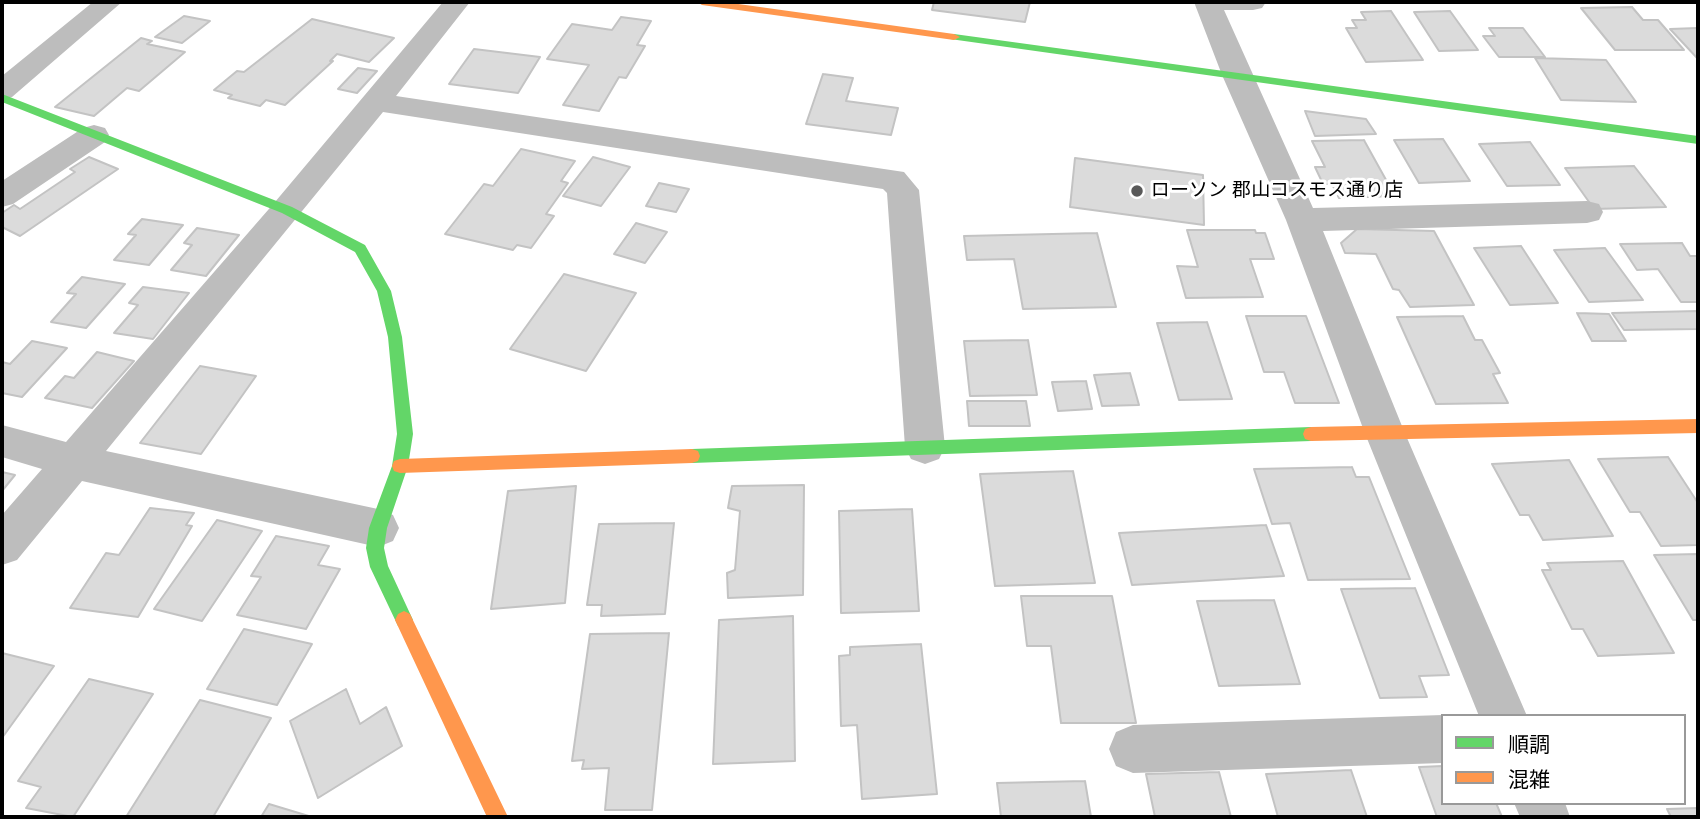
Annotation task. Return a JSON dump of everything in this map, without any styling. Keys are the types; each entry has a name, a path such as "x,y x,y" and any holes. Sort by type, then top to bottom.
{"street":[{"path":"2,91 109,2"},
{"path":"2,546 71,461 287,210 457,2"},
{"path":"702,2 1698,140"},
{"path":"1253,2 1207,2 1236,75 1302,220 1384,431 1502,714"},
{"path":"2,98 287,210 360,249 384,291 395,337 405,434 400,466 378,528 375,548 379,567 498,817"},
{"path":"375,102 893,180 903,190 925,447"},
{"path":"2,195 94,135"},
{"path":"1302,220 1587,212"},
{"path":"400,466 1384,431 1695,431"},
{"path":"2,441 71,461 378,528"},
{"path":"1133,749 1441,739"}],"building":[{"path":"934,2 1030,2 1025,22 932,10"},
{"path":"1632,7 1643,20 1658,20 1684,50 1615,50 1581,8"},
{"path":"1391,11 1423,60 1366,62 1346,28 1357,28 1352,20 1366,20 1361,12"},
{"path":"1450,11 1478,50 1439,51 1414,12"},
{"path":"184,16 210,21 182,43 155,37"},
{"path":"621,17 651,21 637,45 645,46 626,78 619,77 599,111 563,105 589,65 547,59 572,24 612,30"},
{"path":"312,19 394,38 369,62 337,54 330,61 333,61 285,105 266,100 260,106 228,98 232,95 214,90 237,71 244,72"},
{"path":"1489,28 1523,28 1545,57 1499,57 1483,36 1495,36"},
{"path":"1698,28 1698,59 1670,29"},
{"path":"141,38 152,41 147,44 185,52 139,91 127,88 94,116 55,107"},
{"path":"474,49 540,57 518,93 449,84"},
{"path":"1535,58 1606,60 1636,102 1561,100"},
{"path":"358,68 377,71 357,93 338,89"},
{"path":"823,74 853,78 846,101 898,108 891,135 806,124"},
{"path":"1305,111 1366,119 1376,134 1315,136"},
{"path":"1443,139 1470,181 1419,183 1394,140"},
{"path":"1364,140 1395,196 1339,198 1332,184 1323,184 1315,167 1325,167 1312,141"},
{"path":"1530,142 1560,185 1507,186 1479,144"},
{"path":"521,149 575,161 561,181 568,183 546,214 554,216 531,248 517,245 513,250 445,234 484,184 493,186"},
{"path":"89,157 118,169 20,236 2,227 2,213 14,205 20,209 75,172 70,169"},
{"path":"593,157 630,167 601,206 563,196"},
{"name":"ローソン 郡山コスモス通り店","path":"1075,158 1203,175 1204,225 1070,207"},
{"path":"1634,166 1666,207 1594,209 1565,168"},
{"path":"659,183 689,189 676,212 646,206"},
{"path":"142,219 183,225 149,265 114,260 136,235 128,234"},
{"path":"636,223 667,232 645,263 614,254"},
{"path":"197,228 239,235 206,276 171,270 192,245 184,243"},
{"path":"1357,229 1434,231 1474,305 1410,307 1399,290 1393,289 1376,254 1345,253 1341,243"},
{"path":"1187,230 1255,230 1256,233 1265,233 1274,259 1250,259 1263,297 1186,298 1177,266 1198,267"},
{"path":"1097,233 1116,307 1023,309 1014,259 967,260 964,236"},
{"path":"1682,243 1690,256 1698,256 1698,302 1681,302 1658,269 1637,270 1620,244"},
{"path":"1521,246 1558,303 1510,305 1474,248"},
{"path":"1605,248 1643,300 1589,302 1554,250"},
{"path":"564,274 636,293 586,371 510,349"},
{"path":"82,277 125,284 86,328 51,322 76,294 67,293"},
{"path":"143,287 189,293 153,339 114,333 138,305 129,303"},
{"path":"1698,311 1698,329 1624,330 1612,313"},
{"path":"1577,313 1609,314 1626,341 1592,341"},
{"path":"1246,316 1306,316 1339,403 1295,403 1284,372 1264,372"},
{"path":"1463,316 1475,340 1482,340 1500,373 1493,374 1508,403 1436,404 1397,317"},
{"path":"1207,322 1232,399 1179,400 1157,323"},
{"path":"1028,340 1037,395 970,396 964,341"},
{"path":"32,341 67,348 22,397 2,393 2,362 10,364"},
{"path":"97,352 134,361 92,408 45,398 65,376 74,378"},
{"path":"200,366 256,376 201,454 140,443"},
{"path":"1130,373 1139,405 1102,406 1094,375"},
{"path":"1086,381 1092,409 1058,411 1052,382"},
{"path":"967,401 1026,401 1030,426 969,426"},
{"path":"1668,457 1698,503 1698,545 1661,546 1640,512 1630,512 1598,459"},
{"path":"1569,460 1613,536 1543,540 1529,515 1520,515 1492,464"},
{"path":"1352,467 1356,477 1369,477 1410,579 1308,580 1290,523 1272,524 1254,469"},
{"path":"1073,471 1095,583 995,586 980,474"},
{"path":"2,472 15,475 2,491"},
{"path":"804,485 803,595 728,598 727,573 735,570 740,511 728,508 732,486"},
{"path":"576,486 565,603 491,609 508,491"},
{"path":"150,508 194,513 186,525 192,526 138,617 70,608 106,553 119,555"},
{"path":"912,509 919,611 841,613 839,511"},
{"path":"217,520 262,531 202,621 154,609"},
{"path":"674,523 665,614 601,616 602,605 587,605 599,524"},
{"path":"1266,525 1284,576 1132,585 1119,533"},
{"path":"276,536 329,546 318,565 340,569 306,629 237,615 261,577 251,576"},
{"path":"1698,554 1698,620 1693,620 1654,555"},
{"path":"1623,561 1674,653 1598,656 1583,629 1572,629 1542,570 1551,570 1547,563"},
{"path":"1415,588 1449,675 1419,676 1427,697 1380,698 1341,589"},
{"path":"1021,596 1112,596 1136,723 1061,723 1051,646 1027,646"},
{"path":"1274,600 1300,684 1219,686 1197,601"},
{"path":"793,616 795,761 713,764 719,620"},
{"path":"244,629 312,644 277,705 207,689"},
{"path":"669,633 652,810 605,810 609,768 582,769 584,760 572,761 590,634"},
{"path":"921,644 937,794 862,799 857,725 841,726 839,656 850,655 850,647"},
{"path":"2,653 54,666 2,738"},
{"path":"89,679 153,694 73,817 26,808 41,787 18,781"},
{"path":"346,689 360,724 386,707 402,746 318,798 290,721"},
{"path":"200,700 271,718 213,817 126,817"},
{"path":"1441,766 1441,805 1497,805 1502,817 1437,817 1419,767"},
{"path":"1351,770 1367,817 1278,817 1266,774"},
{"path":"1219,772 1231,817 1155,817 1146,774"},
{"path":"1085,781 1091,817 1001,817 997,783"},
{"path":"269,804 312,817 261,817"},
{"path":"1698,808 1698,817 1671,817 1667,809"}],"traffic: fast":[{"path":"954,37 1698,140"},
{"path":"2,98 287,210 360,249 384,291 395,337 405,434 400,466 378,528 375,548 379,567 404,620"},
{"path":"692,456 1311,434"}],"traffic: slow":[{"path":"702,2 954,37"},
{"path":"1311,434 1698,426"},
{"path":"400,466 692,456"},
{"path":"404,620 498,817"}],"place":[{"name":"ローソン 郡山コスモス通り店","path":"1137,191"}]}
